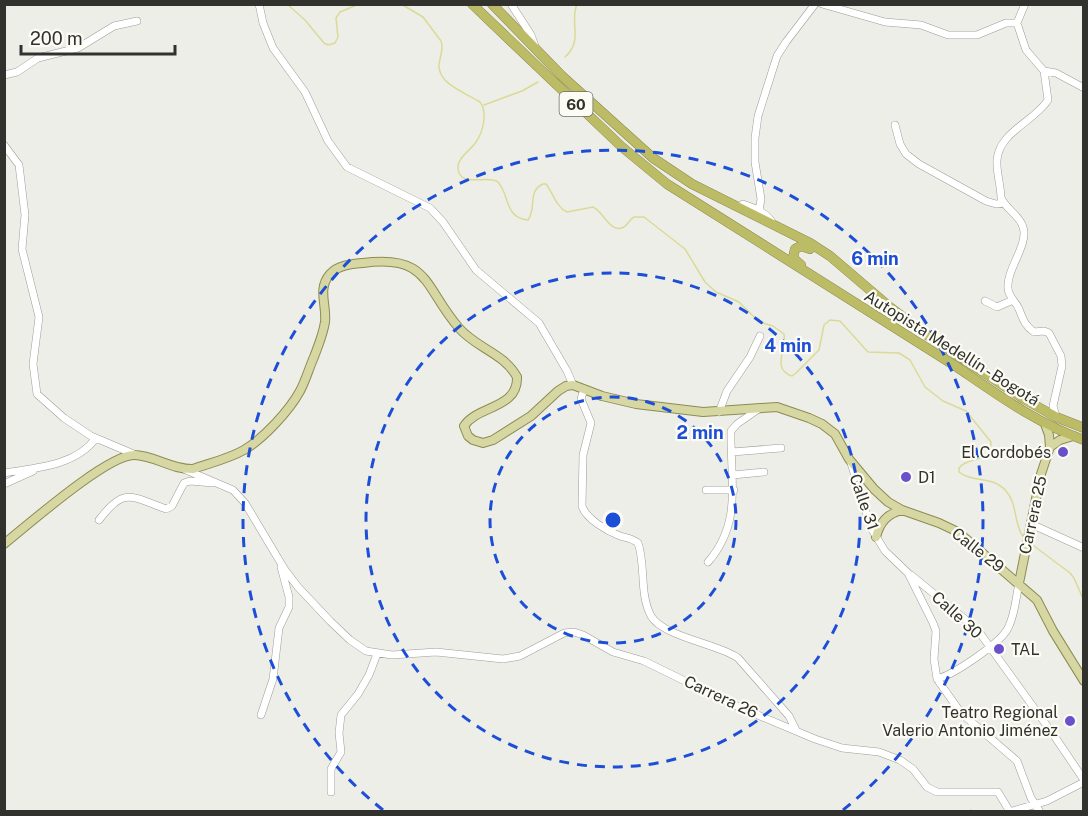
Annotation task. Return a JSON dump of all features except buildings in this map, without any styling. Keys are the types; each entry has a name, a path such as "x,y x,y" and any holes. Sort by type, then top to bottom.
{"highway":[{"name":"Autopista Medellín - Bogotá","path":"472,4 622,147 643,166 685,197 957,368 1001,399 1045,424 1083,440"},
{"name":"Autopista Medellín - Bogotá","path":"492,4 562,76 652,158 692,184 830,256 927,335 1024,399 1056,417 1083,428"},
{"path":"832,290 827,282 795,260 793,253 798,247 808,248 849,278 860,280"}],"main road":[{"path":"4,543 99,470 121,458 136,455 185,469 211,463 245,449 263,435 301,389 323,332 324,285 333,270 342,266 384,261 400,262 411,267 428,281 459,328 474,341 500,357 513,370 517,383 510,397 504,403 469,419 466,424 465,431 473,440 483,443 504,435 531,416 558,391 573,385"},
{"name":"Calle 29","path":"573,385 619,401 686,410 719,412 760,407 785,408 822,424 839,440 849,459 880,495 902,510 958,532 1039,602 1053,631 1083,681"},
{"path":"1045,424 1050,447"},
{"path":"1050,447 1060,440 1073,436"},
{"name":"Carrera 25","path":"1019,583 1041,474 1050,447"},
{"path":"876,537 887,516 902,510"}],"street":[{"path":"259,4 262,23 268,39 305,92 328,141 347,167 430,208 443,222 476,270 539,323 573,385"},
{"path":"512,4 531,34 536,47"},
{"path":"759,211 761,199 754,138 758,116 777,56 815,4"},
{"path":"822,4 885,22 921,25 948,35 977,35 1006,23 1017,23"},
{"path":"1025,4 1017,23 1026,50 1044,72 1056,73 1083,88"},
{"path":"4,75 17,72 38,58 78,48 114,26 137,21"},
{"path":"1044,72 1048,100 1005,142 997,159 1004,203 1021,221 1024,229 1008,283 1009,292 1025,324 1034,332 1049,333 1062,356 1053,406 1056,417"},
{"path":"895,125 900,144 906,154 919,164 986,201 996,204 1004,203"},
{"path":"4,145 19,165 25,215 22,249 39,317 33,364 37,394 64,418 96,438 136,455"},
{"path":"739,207 746,205 759,211 770,217 772,224"},
{"path":"985,301 997,307 1013,300"},
{"path":"719,412 727,391 750,357 760,336"},
{"path":"584,389 581,399 591,423 583,455 582,506 587,516 614,533 638,543 643,584 651,615 686,638 732,653 777,701 789,716 796,730"},
{"path":"708,562 717,552 726,534 734,502 733,428 760,407"},
{"path":"4,473 41,467 72,458 96,438"},
{"path":"732,452 781,448"},
{"name":"Calle 31","path":"849,459 868,521 876,537 893,560 908,573 936,631 934,659 937,679"},
{"path":"4,484 41,467"},
{"path":"185,469 233,490 245,503 298,587 350,640 366,651 377,654 358,694 341,715 339,734 341,752 332,769 332,792"},
{"path":"732,475 764,472"},
{"path":"99,520 112,502 121,498 136,498 165,509 172,506 184,483 190,481 221,483"},
{"path":"706,490 734,490"},
{"path":"1031,524 1083,548"},
{"path":"261,715 273,679 279,628 289,607 289,597 279,559"},
{"name":"Calle 30","path":"908,573 967,620 990,646 1083,781"},
{"name":"Carrera 25","path":"937,679 964,666 1004,634 1009,626 1019,583"},
{"name":"Carrera 26","path":"377,654 435,652 503,659 520,656 564,633 583,634 613,652 644,661 734,705 796,730 842,748 879,752 900,760 914,769 927,787 937,792 998,792 1009,811"},
{"path":"937,679 961,713 1017,761 1031,798 1040,812"},
{"path":"1009,811 1047,801 1083,781"}],"waterway":[{"path":"287,4 328,45 335,43 338,37 336,18 340,12 359,4"},
{"path":"401,4 423,17 441,41 439,65 443,78 480,102 484,111 481,133 458,164 463,178 488,179 498,182 511,211 520,218 528,220 535,191 543,184 546,184 563,210 567,212 593,207 615,228 624,227 634,217 644,217 685,249 705,282 716,292 739,302 759,322 773,326 784,334 781,364 782,369 792,376 819,350 824,325 830,320 840,321 868,352 899,353 910,360 925,387 943,401 966,411 991,442 990,449 984,457 963,464 959,472 995,483 1006,491 1010,496 1018,527 1024,538"},
{"path":"565,57 574,44 574,18 577,4"},
{"path":"484,105 522,91 538,82"},
{"path":"1030,543 1070,573 1084,601"},
{"path":"966,812 971,810"}],"place":[{"name":"El Cordobés","path":"1063,452"},
{"name":"D1","path":"906,477"},
{"name":"TAL","path":"999,649"},
{"name":"Teatro Regional Valerio Antonio Jiménez","path":"1070,721"}]}
